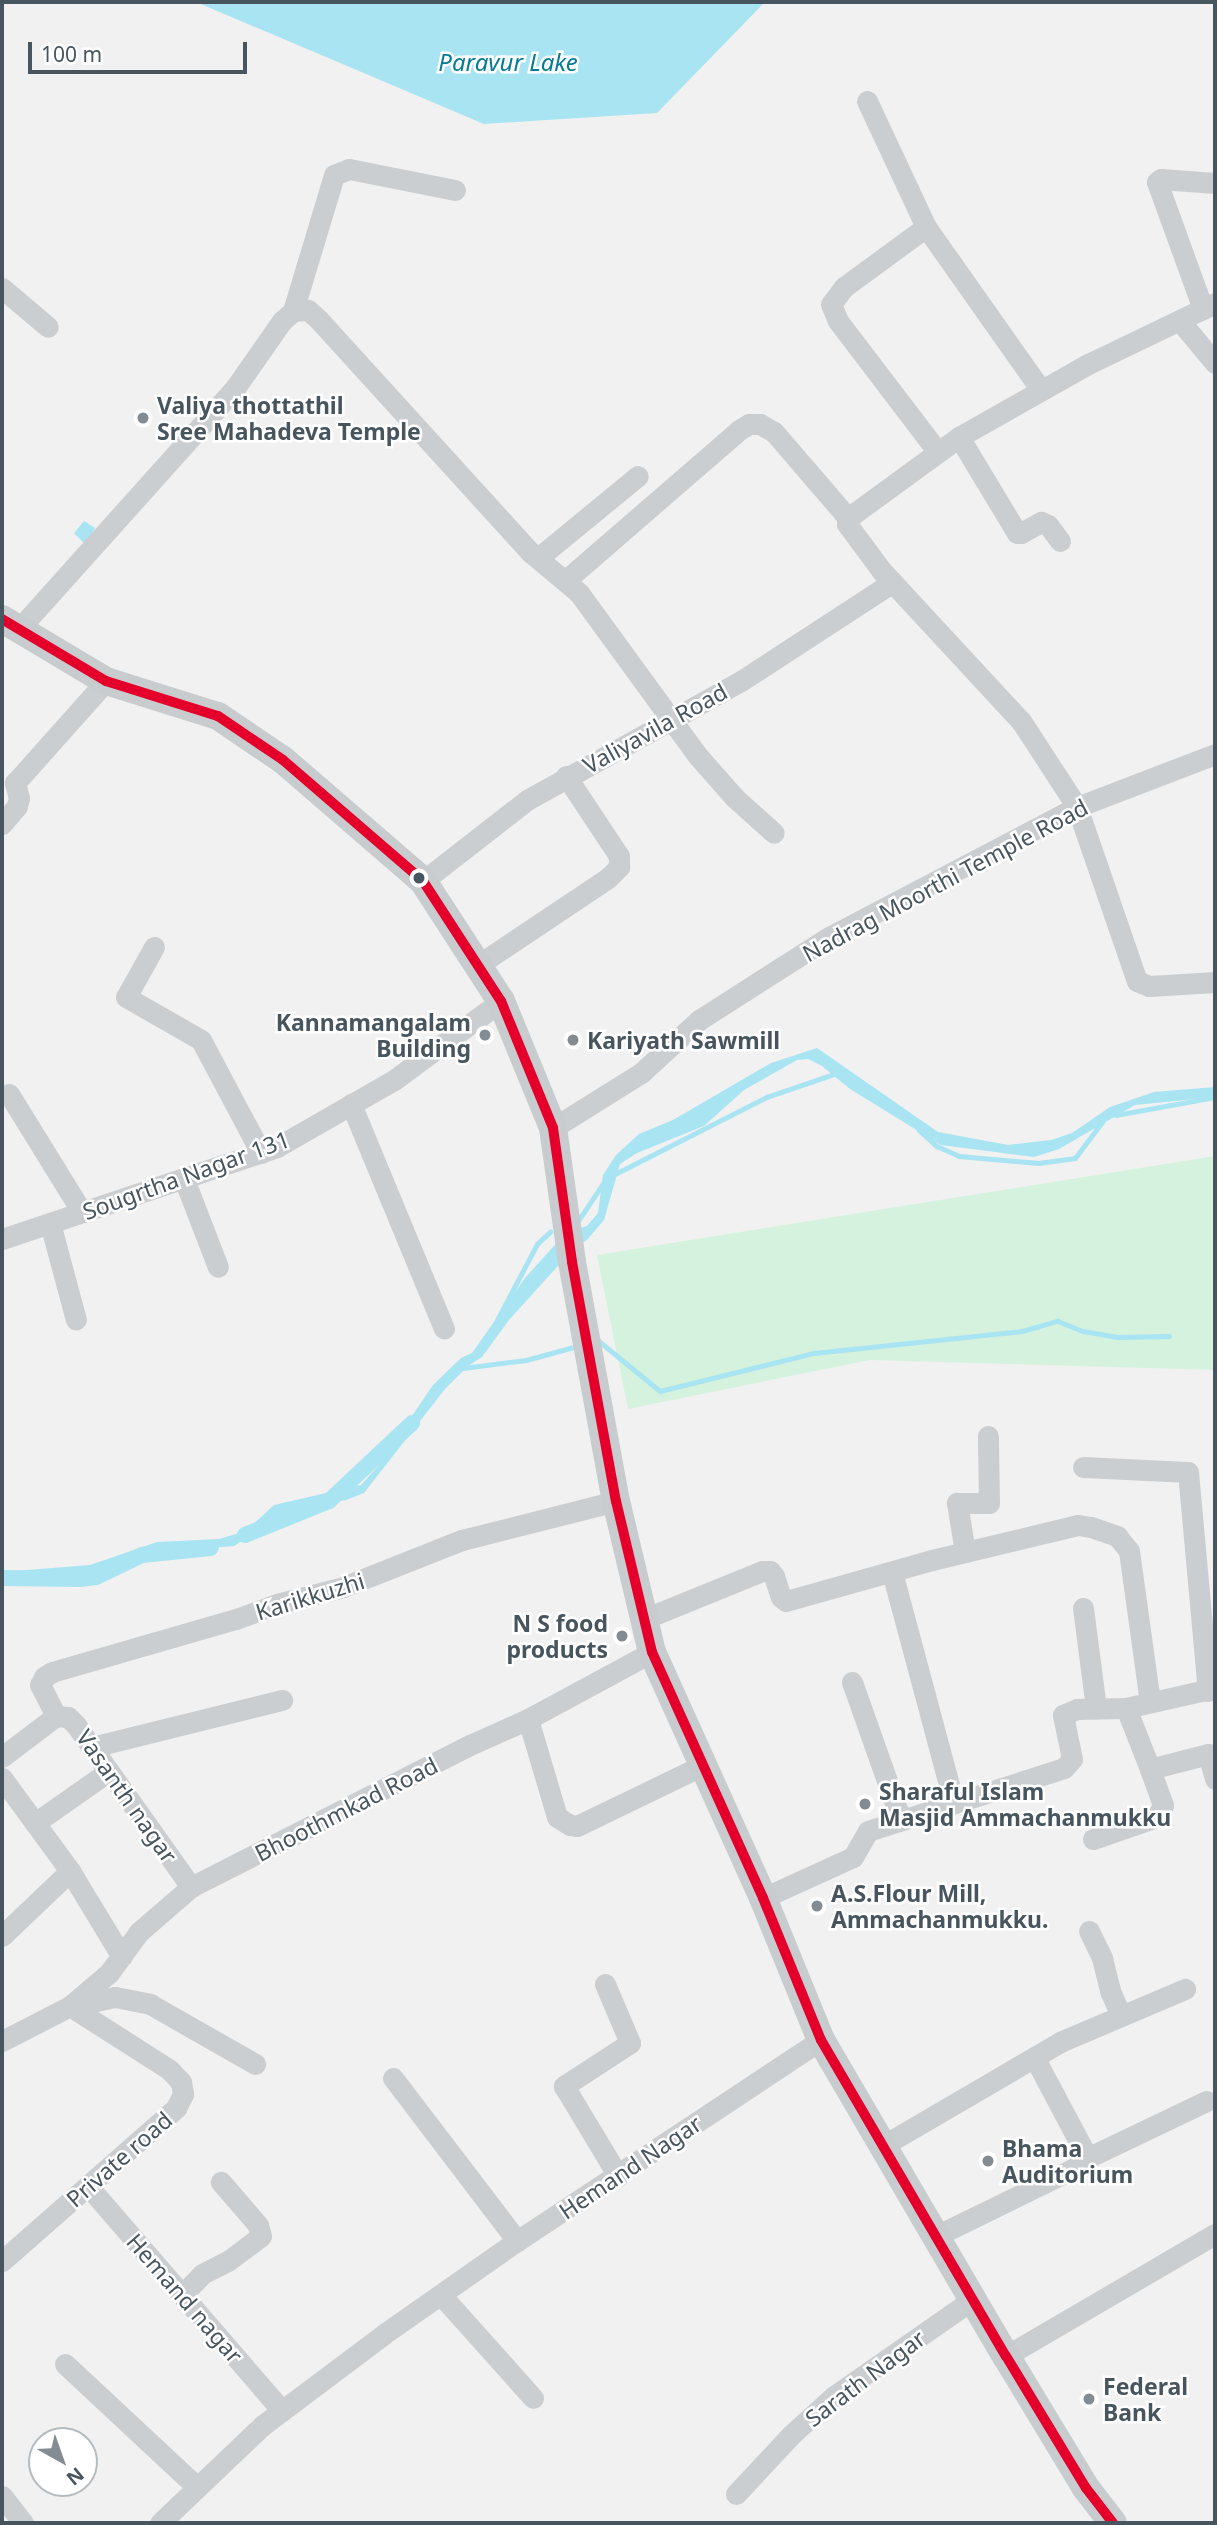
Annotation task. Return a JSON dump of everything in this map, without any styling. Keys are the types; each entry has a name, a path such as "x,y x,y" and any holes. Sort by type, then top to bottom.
{"main road":[{"path":"10,625 106,681 218,716 283,760 423,881 501,1001 553,1128 572,1262 617,1501 652,1652 763,1898 821,2040 1006,2356 1086,2488 1113,2523"}],"street":[{"path":"867,101 926,227 1041,390"},
{"path":"293,312 329,185 340,170 349,169 455,190"},
{"path":"1215,183 1161,179 1157,182 1209,306 1041,390 959,437 848,517 847,524 868,555 1021,721 1077,807 1137,981 1149,986 1215,982"},
{"path":"926,227 844,286 831,304 838,321 937,451"},
{"path":"2,288 48,327"},
{"path":"10,625 235,388 282,321 293,312 308,310 538,558 566,580 596,613 670,720 727,789 774,834"},
{"path":"1180,321 1215,363"},
{"path":"566,580 749,424 760,424 774,432 848,517"},
{"path":"959,437 1017,533 1041,522 1048,525 1060,541"},
{"path":"538,558 638,476"},
{"name":"Valiyavila Road","path":"423,881 527,800 792,650 893,582"},
{"path":"2,824 17,806 19,798 15,783 106,681"},
{"name":"Nadrag Moorthi Temple Road","path":"553,1128 641,1073 699,1020 829,937 1077,807 1215,754"},
{"path":"478,965 608,878 619,867 619,856 566,776"},
{"path":"154,947 126,997 202,1041 261,1153"},
{"name":"Sougrtha Nagar 131","path":"2,1239 277,1147 394,1080 501,1001"},
{"path":"9,1094 82,1212"},
{"path":"351,1104 444,1329"},
{"path":"184,1179 218,1267"},
{"path":"50,1223 76,1320"},
{"path":"965,1552 957,1503 989,1503 988,1436"},
{"path":"763,1898 853,1857 868,1830 1064,1768 1072,1759 1063,1715 1077,1709 1126,1708 1212,1690 1188,1472 1083,1466"},
{"name":"Karikkuzhi","path":"56,1716 40,1685 44,1677 52,1672 236,1619 277,1604 343,1587 462,1540 617,1501"},
{"path":"644,1619 762,1572 770,1571 781,1597 786,1601 965,1552 1078,1525 1091,1527 1117,1536 1129,1551 1150,1702"},
{"path":"892,1572 954,1803"},
{"path":"1083,1608 1096,1708"},
{"name":"Bhoothmkad Road","path":"70,2006 109,1973 139,1932 191,1887 470,1745 528,1719 652,1652"},
{"path":"852,1682 901,1820"},
{"path":"92,1747 282,1700"},
{"path":"1093,1839 1157,1817 1163,1805 1126,1708"},
{"path":"2,1757 56,1716"},
{"name":"Vasanth nagar","path":"56,1716 68,1717 92,1747 191,1887"},
{"path":"528,1719 557,1818 570,1825 577,1826 703,1765"},
{"path":"1150,1769 1208,1754 1215,1779"},
{"path":"35,1823 109,1771"},
{"path":"2,1779 70,1871 122,1957"},
{"path":"2,1936 70,1871"},
{"path":"1089,1931 1121,2016"},
{"path":"605,1984 630,2043 594,2064 565,2086 618,2176"},
{"path":"884,2145 1060,2042 1185,1989"},
{"path":"2,2040 70,2006 115,1997 150,2004 255,2064"},
{"name":"Private road","path":"2,2261 176,2108 183,2094 181,2082 170,2070 70,2006"},
{"name":"Hemand Nagar","path":"160,2523 282,2411 517,2241 821,2040"},
{"path":"1034,2057 1083,2148 1081,2161"},
{"path":"393,2078 517,2241"},
{"path":"936,2236 1073,2169 1081,2161 1206,2101"},
{"name":"Hemand Nagar","path":"182,2295 202,2274 228,2261 261,2236 258,2225 221,2182"},
{"name":"Hemand nagar","path":"88,2186 282,2411"},
{"path":"1006,2356 1214,2237"},
{"path":"441,2295 533,2398"},
{"name":"Sarath Nagar","path":"736,2494 791,2435 834,2396 973,2300"},
{"path":"65,2364 197,2487"},
{"path":"2,2497 23,2523"}],"green space":[{"path":"1215,1156 1215,1370 870,1360 628,1409 597,1255"}],"water":[{"name":"Paravur Lake","path":"196,2 765,2 657,113 484,124"},
{"path":"84,521 95,528 85,544 74,533"},
{"path":"817,1048 938,1132 1008,1145 1051,1140 1072,1133 1110,1107 1154,1092 1215,1087 1215,1097 1135,1105 1059,1149 1034,1157 941,1145 850,1089 822,1066 808,1059 797,1060 744,1090 704,1126 637,1153 620,1164 604,1220 587,1240 577,1246 574,1230 587,1226 598,1213 603,1175 616,1155 639,1134 673,1120 771,1063"},
{"path":"563,1236 566,1257 509,1320 482,1357 468,1366 445,1389 364,1493 346,1500 292,1509 234,1546 164,1552 95,1575 2,1583 2,1572 90,1565 157,1542 219,1539 246,1531 274,1505 361,1485 378,1466 433,1385 461,1358 472,1353 525,1278"}],"waterway":[{"path":"613,1175 767,1097 837,1073"},
{"path":"1116,1115 1215,1097"},
{"path":"919,1130 937,1146 959,1156 1039,1163 1075,1158 1103,1121"},
{"path":"578,1221 604,1182"},
{"path":"497,1320 537,1244 550,1232"},
{"path":"599,1341 660,1391 814,1353 1022,1331 1058,1321 1083,1331 1118,1337 1169,1336"},
{"path":"463,1368 526,1360 574,1347"},
{"path":"245,1535 329,1501 412,1423"},
{"path":"2,1578 96,1577 142,1555 211,1548"}],"transit line":[{"path":"2,619 106,681 218,716 283,760 423,881 501,1001 553,1128 572,1262 616,1501 652,1652 763,1898 821,2040 1006,2356 1086,2488 1113,2523"}],"place":[{"name":"Valiya thottathil Sree Mahadeva Temple","path":"143,418"},
{"name":"Kannamangalam Building","path":"485,1035"},
{"name":"Kariyath Sawmill","path":"573,1040"},
{"name":"N S food products","path":"622,1636"},
{"name":"Sharaful Islam Masjid Ammachanmukku","path":"865,1804"},
{"name":"A.S.Flour Mill, Ammachanmukku.","path":"817,1906"},
{"name":"Bhama Auditorium","path":"988,2161"},
{"name":"Federal Bank","path":"1089,2399"}]}
